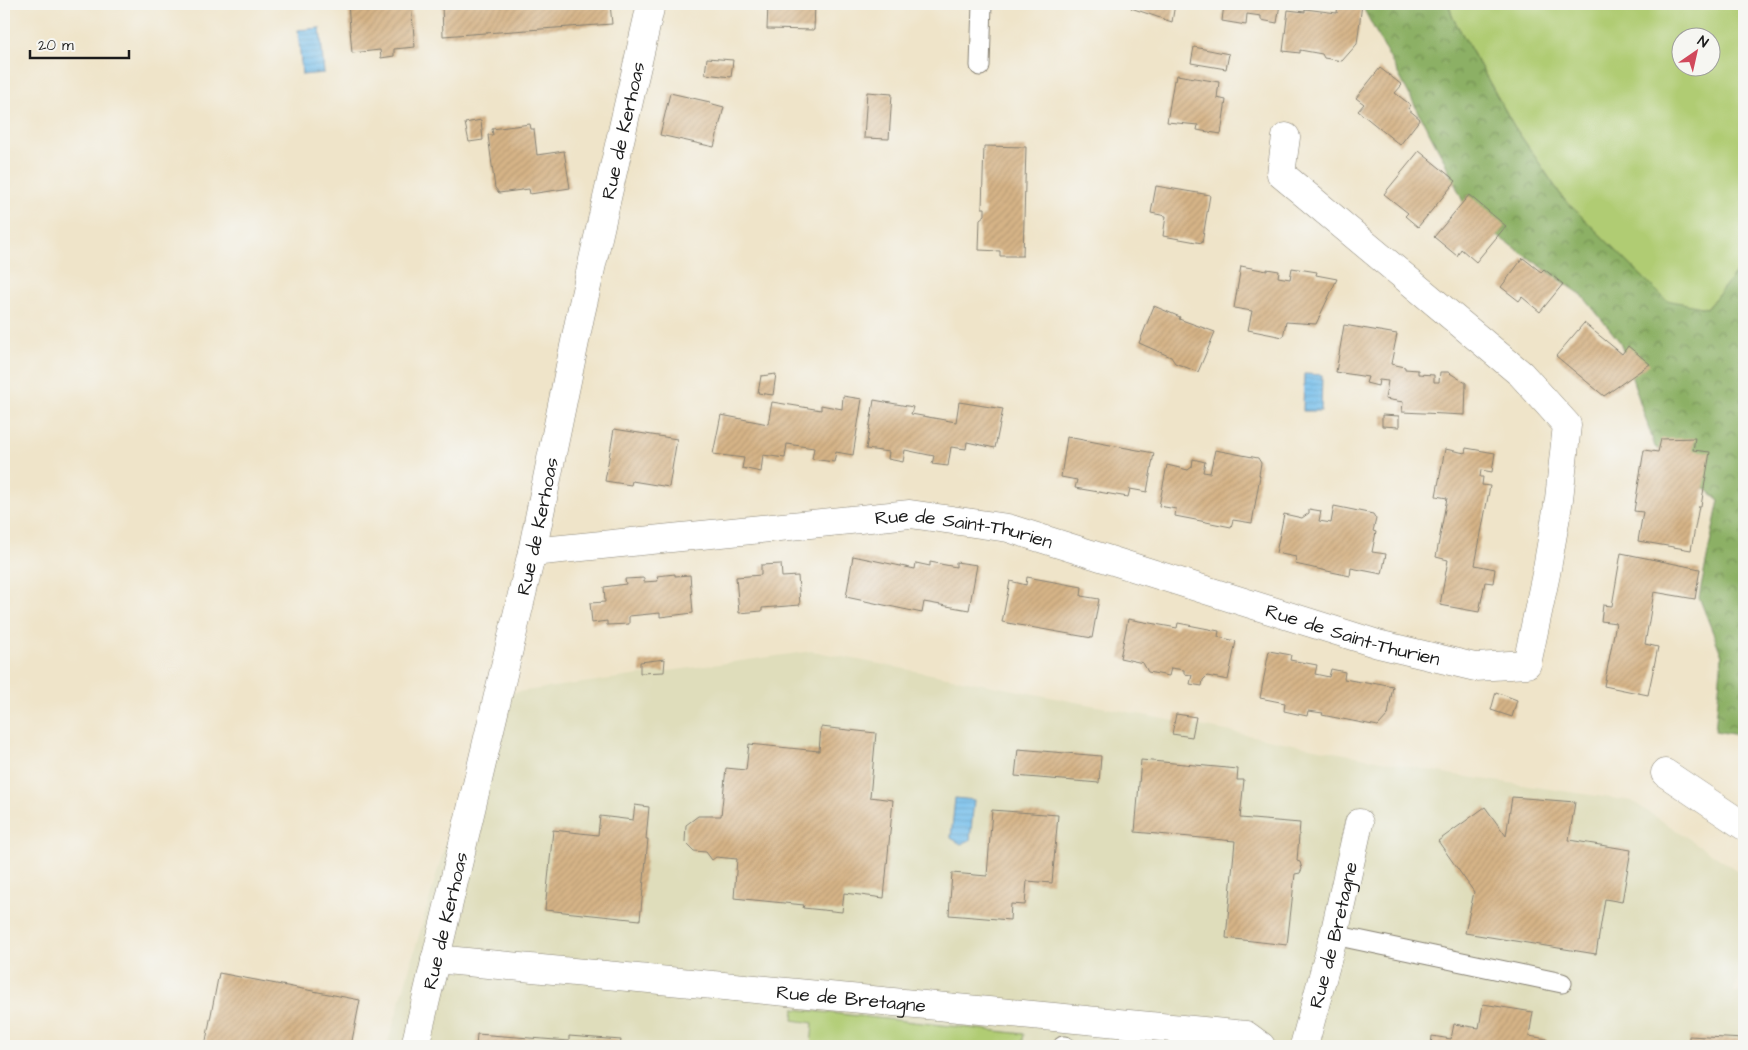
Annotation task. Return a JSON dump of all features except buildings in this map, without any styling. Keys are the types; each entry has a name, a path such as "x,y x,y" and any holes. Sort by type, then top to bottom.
{"street":[{"name":"Rue de Kerhoas","path":"416,1046 532,552 579,326 651,4"},
{"name":"Rue de Saint-Thurien","path":"532,552 910,514 1008,528 1378,644 1475,667 1527,664 1546,574 1559,499 1567,425 1521,374 1281,174 1286,137"},
{"path":"1665,773 1744,826"},
{"name":"Rue de Bretagne","path":"1304,1046 1334,935 1359,823"},
{"name":"Rue de Bretagne","path":"435,960 1246,1035 1262,1046"}],"lane":[{"path":"980,66 982,4"},
{"path":"1334,935 1562,983"}],"shaded area":[{"path":"812,651 1454,775 1632,801 1744,875 1744,966 1733,992 1744,993 1744,1046 387,1046 488,696"}],"green space":[{"path":"1361,4 1449,4 1452,16 1514,126 1563,198 1666,300 1707,308 1744,263 1744,736 1715,731 1722,656 1699,597 1719,500 1655,447 1620,342 1582,295 1470,217 1443,158"},
{"path":"1449,4 1744,4 1744,263 1707,308 1666,301 1563,198 1514,126 1452,16"},
{"path":"794,1009 1024,1034 1022,1046 811,1046 813,1023 793,1020"}],"water":[{"path":"320,28 324,73 302,75 298,30"},
{"path":"1304,374 1322,375 1321,411 1303,411"},
{"path":"955,798 974,800 970,840 961,844 951,838"}]}
